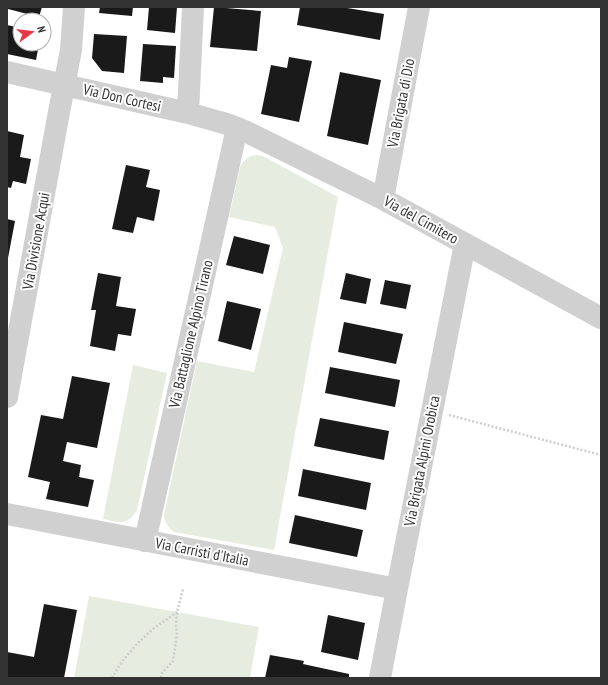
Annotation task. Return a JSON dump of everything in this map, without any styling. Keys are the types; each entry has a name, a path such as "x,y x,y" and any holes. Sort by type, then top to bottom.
{"street":[{"name":"Via Divisione Acqui","path":"7,397 65,85 71,50 74,7"},
{"path":"188,113 193,7"},
{"name":"Via Brigata di Dio","path":"383,199 418,7"},
{"name":"Via Don Cortesi","path":"7,72 188,113 237,128"},
{"name":"Via del Cimitero","path":"237,128 383,199 601,318"},
{"name":"Via Battaglione Alpino Tirano","path":"144,541 237,128"},
{"name":"Via Brigata Alpini Orobica","path":"380,678 465,244"},
{"name":"Via Carristi d'Italia","path":"7,514 397,589"}],"path":[{"path":"432,411 601,455"},
{"path":"161,678 162,673 173,661 177,634 177,612 183,589"},
{"path":"112,678 135,646 154,629 177,612"}],"shaded area":[{"path":"256,155 263,156 338,197 274,550 174,532 167,525 164,515 197,361 254,372 283,248 275,227 229,217 240,167 246,159"},
{"path":"133,365 167,373 137,510 130,519 118,522 103,519"},
{"path":"89,596 259,627 250,678 74,678"}],"building":[{"path":"8,7 42,7 40,12 20,12 8,9"},
{"path":"100,7 133,7 132,16 99,13"},
{"path":"149,7 177,7 175,33 147,30"},
{"path":"214,7 261,11 257,51 210,47"},
{"path":"300,7 341,7 384,14 380,40 297,25"},
{"path":"7,25 12,26 12,52 38,52 36,60 7,54"},
{"path":"94,34 127,36 124,73 102,71 92,58"},
{"path":"143,44 176,46 174,78 163,77 163,83 140,81"},
{"path":"289,57 312,61 299,122 261,114 271,65 287,68"},
{"path":"340,72 381,80 368,145 327,136"},
{"path":"7,131 24,135 20,157 31,159 26,184 13,181 11,188 7,187"},
{"path":"126,165 150,170 146,187 160,190 154,221 137,217 133,233 112,229"},
{"path":"7,219 15,221 8,258 7,258"},
{"path":"234,236 270,245 263,274 226,265"},
{"path":"98,273 121,277 116,306 136,309 131,336 118,334 115,351 90,346 96,310 91,310"},
{"path":"346,273 371,279 366,304 340,299"},
{"path":"385,280 411,285 406,309 380,304"},
{"path":"227,301 261,309 251,350 218,341"},
{"path":"344,322 403,334 396,364 338,352"},
{"path":"330,367 400,380 395,407 325,393"},
{"path":"72,376 110,383 97,448 67,442 63,461 81,465 79,477 94,480 88,507 46,499 50,482 28,477 41,415 63,419"},
{"path":"320,418 389,431 384,460 314,446"},
{"path":"303,469 371,483 366,510 298,496"},
{"path":"295,515 363,530 357,557 289,543"},
{"path":"44,604 77,610 64,678 7,678 7,652 34,657"},
{"path":"328,615 365,623 358,660 321,652"},
{"path":"270,655 304,661 303,664 349,674 349,678 265,678"}]}
